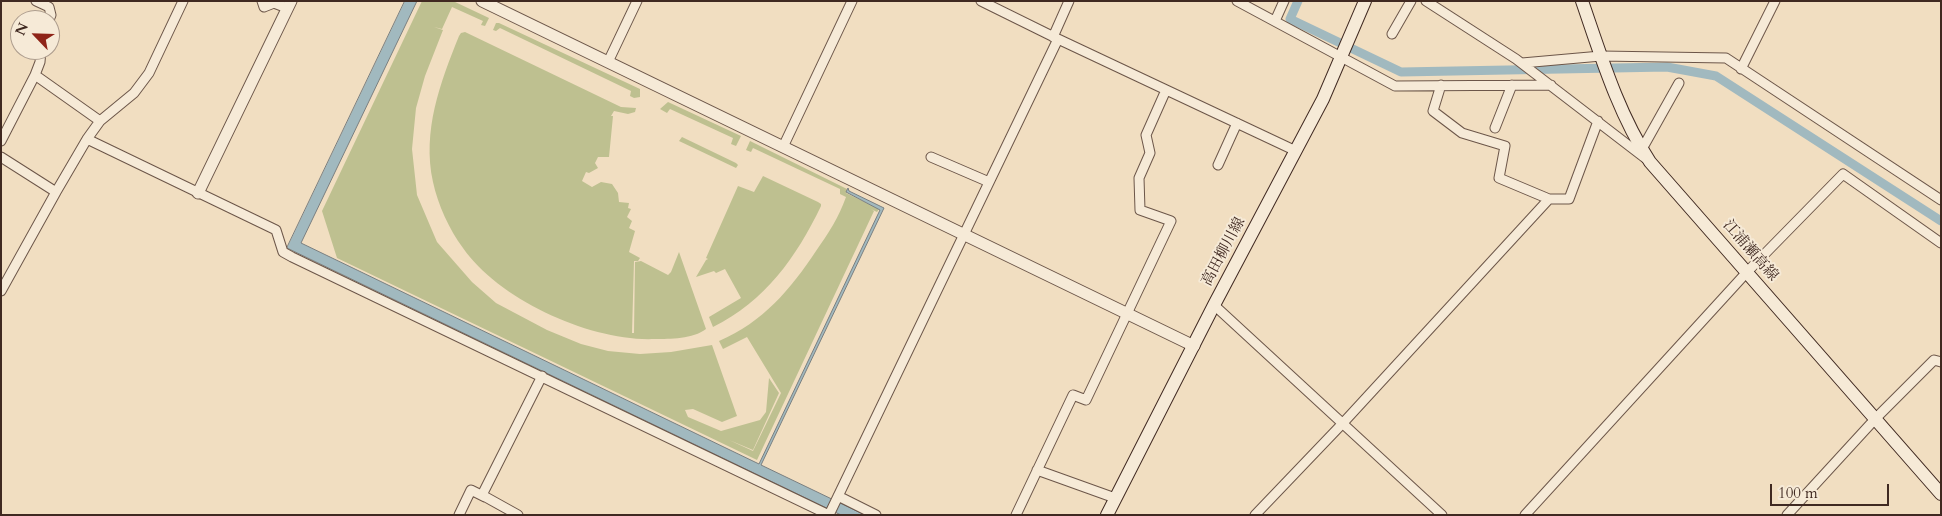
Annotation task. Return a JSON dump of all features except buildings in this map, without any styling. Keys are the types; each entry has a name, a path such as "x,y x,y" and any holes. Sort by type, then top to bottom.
{"main road":[{"name":"高田柳川線","path":"1107,515 1214,305 1296,151 1342,56 1365,1"},
{"name":"江浦瀬高線","path":"1582,1 1611,85 1650,162 1941,494"}],"street":[{"path":"36,1 48,7 49,10"},
{"path":"1,292 87,139 100,121 134,93 149,73 183,1"},
{"path":"198,193 289,5 274,3 264,7 262,1"},
{"path":"482,1 1194,346"},
{"path":"608,62 637,1"},
{"path":"783,147 852,1"},
{"path":"980,1 1296,151"},
{"path":"87,139 276,230 284,252 292,257 829,515 989,182 1055,38 1069,1"},
{"path":"1237,1 1395,86 1512,85 1548,82"},
{"path":"1275,21 1284,1"},
{"path":"1392,34 1411,1"},
{"path":"1426,1 1519,61 1650,162"},
{"path":"1741,69 1775,1"},
{"path":"1519,61 1602,58 1726,58 1941,200"},
{"path":"1,141 35,75 40,60"},
{"path":"35,75 100,121"},
{"path":"1642,148 1679,84"},
{"path":"1441,85 1433,111 1462,133 1505,146 1499,178 1549,199 1569,199 1598,121"},
{"path":"1495,128 1512,85"},
{"path":"1016,515 1073,395 1086,400 1171,221 1140,210 1139,186 1139,178 1150,153 1146,135 1166,90"},
{"path":"1218,165 1238,123"},
{"path":"1,157 56,192"},
{"path":"931,157 989,182"},
{"path":"1525,515 1747,272 1843,174 1941,243"},
{"path":"1255,515 1343,423 1549,199"},
{"path":"1214,305 1442,515"},
{"path":"1787,515 1876,418 1934,360 1941,362"},
{"path":"486,497 482,495 542,376"},
{"path":"1037,470 1115,498"},
{"path":"459,515 471,490 518,515"},
{"path":"838,497 876,515"}],"green space":[{"path":"422,1 453,1 489,18 485,26 481,25 483,21 452,7 442,29 434,27 443,30 425,76 416,108 412,149 417,195 437,242 472,282 496,303 547,330 581,344 608,351 640,354 671,352 712,345 737,416 722,422 693,409 685,410 688,417 721,431 760,420 766,412 769,378 779,393 753,450 729,440 753,451 781,393 747,337 723,349 719,341 749,324 774,304 785,292 829,232 846,197 840,194 840,189 753,148 751,152 746,150 750,141 847,189 846,193 879,209 877,212 871,209 874,211 757,460 337,258 322,211"},
{"path":"496,23 640,89 640,97 634,98 630,96 631,91 500,28 496,31 493,30"},
{"path":"465,32 621,107 636,108 635,112 628,114 614,111 611,116 613,116 609,157 598,157 595,163 598,168 589,173 586,172 582,181 592,187 601,182 612,184 618,193 619,202 629,203 628,208 631,209 627,217 632,221 629,228 635,231 629,252 640,258 638,261 634,261 632,333 634,333 635,262 641,261 668,275 679,252 706,329 688,337 655,339 630,338 576,325 549,314 499,285 479,267 463,248 449,225 438,199 430,163 430,144 431,126 445,71 459,36"},
{"path":"668,102 741,136 736,146 731,144 733,138 670,109 667,113 660,109"},
{"path":"682,137 738,165 736,168 679,141"},
{"path":"763,176 818,202 821,206 801,243 777,276 748,304 713,327 709,317 741,298 725,269 696,277 708,259 706,258 738,186 754,192"}],"water":[{"path":"405,1 417,1 301,243 759,464 880,210 846,192 848,188 849,191 884,208 761,465 865,515 841,515 287,248"}],"waterway":[{"path":"1298,1 1290,19 1401,72 1667,67 1716,76 1941,221"}]}
